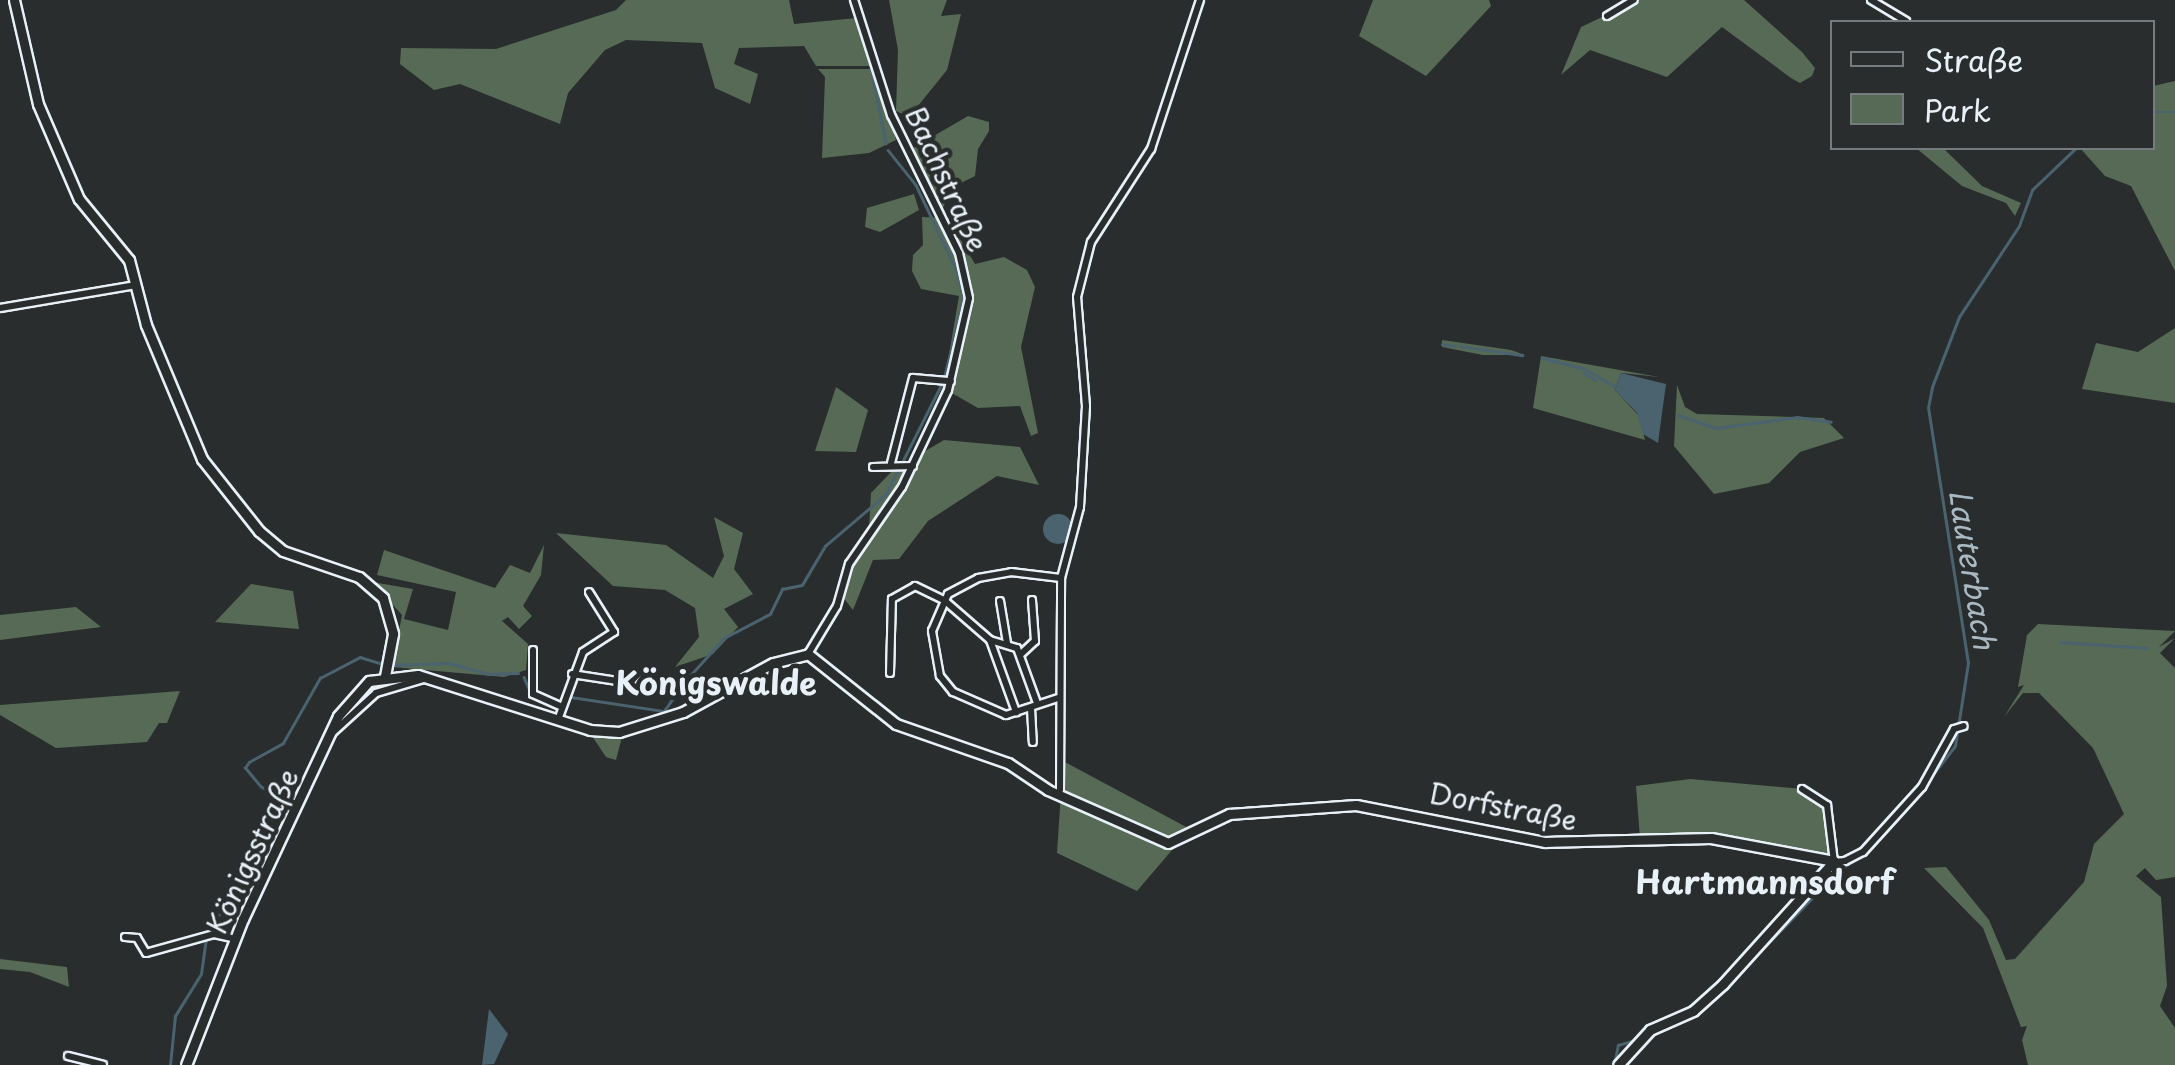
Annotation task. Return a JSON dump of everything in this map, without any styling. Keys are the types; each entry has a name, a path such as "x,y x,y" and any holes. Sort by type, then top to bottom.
{"street":[{"path":"14,0 38,104 72,183 124,252 146,325 211,473 282,551 359,576 377,591 391,614 385,672 430,678 596,732 641,728 697,706 774,662 808,654 896,724 1008,763 1060,790 1061,578 1074,531 1086,406 1076,308 1083,264 1150,149 1200,0"},
{"name":"Bachstraße","path":"808,654 837,606 849,564 946,380 968,280 891,115 854,0"},
{"path":"1607,16 1634,0"},
{"path":"1871,0 1903,20"},
{"path":"0,308 136,285"},
{"name":"Bachstraße","path":"902,464 914,378 946,380"},
{"path":"873,466 902,464"},
{"path":"1058,698 1016,712 995,711 944,684 932,631 944,600 960,586 994,574 1061,578"},
{"path":"890,673 893,596 915,586 944,600 990,640 1016,712"},
{"path":"558,720 572,674 588,645 614,632 589,592"},
{"path":"1021,654 1035,641 1032,600"},
{"path":"1000,601 1007,643"},
{"path":"990,640 1007,643 1021,654 1034,706 1033,742"},
{"path":"532,650 533,690 540,702 562,707"},
{"name":"Königsstraße","path":"186,1065 235,939 330,735 359,690 385,672"},
{"path":"572,674 630,683 635,676"},
{"path":"330,735 376,693 430,678"},
{"path":"1618,1065 1641,1037 1693,1011 1723,984 1834,862 1863,852 1922,787 1961,727"},
{"path":"1802,788 1827,805 1834,862"},
{"name":"Dorfstraße","path":"1060,790 1168,843 1228,814 1356,805 1545,842 1712,838 1834,862"},
{"path":"125,937 137,938 146,954 212,934 235,939"},
{"path":"68,1056 103,1065"}],"green space":[{"path":"626,0 789,0 794,24 857,18 875,66 816,66 804,46 739,48 734,64 758,74 750,104 715,88 702,43 626,40 605,50 568,93 560,124 460,84 434,90 400,64 401,48 496,49 616,10"},
{"path":"889,0 947,0 941,16 961,14 947,70 909,117 896,111 898,50"},
{"path":"1373,0 1489,0 1491,6 1426,76 1359,36"},
{"path":"1638,0 1744,0 1802,52 1815,68 1812,76 1800,83 1722,27 1667,77 1590,50 1561,75 1581,27"},
{"path":"818,69 876,69 896,140 869,153 822,158 825,77"},
{"path":"2175,81 2175,271 2131,186 2105,176 2082,150 2155,150 2155,86"},
{"path":"968,116 989,122 989,131 978,149 975,176 953,187 942,210 934,207 908,151"},
{"path":"1918,150 1945,150 1982,186 2021,203 2015,216 2006,203 1962,186"},
{"path":"914,194 919,210 880,232 865,227 867,208"},
{"path":"922,217 948,218 975,264 1004,257 1027,270 1035,287 1021,347 1038,433 1031,436 1020,406 978,408 950,392 945,378 959,296 921,289 912,271 913,255 923,245"},
{"path":"2175,328 2175,403 2082,389 2096,343 2138,352"},
{"path":"1442,340 1525,355 1483,355 1442,347"},
{"path":"1541,356 1659,377 1621,373 1615,390 1639,416 1645,440 1533,408"},
{"path":"1677,385 1685,407 1697,414 1824,418 1844,438 1800,452 1769,483 1714,494 1674,446"},
{"path":"836,387 868,410 856,452 815,451"},
{"path":"944,440 1020,447 1039,485 997,476 928,521 899,559 873,560 853,610 842,596 843,569 869,528 871,493 893,470"},
{"path":"714,517 743,533 734,569 753,594 724,609 738,627 713,654 675,667 699,637 695,608 665,590 613,586 556,533 666,545 713,578 724,556"},
{"path":"544,545 541,575 523,606 532,616 519,629 508,617 502,621 528,644 526,670 504,677 392,667 402,615 372,582 413,589 404,619 448,630 456,592 377,575 384,550 495,588 510,565 530,573"},
{"path":"251,584 293,591 299,629 215,622"},
{"path":"76,607 101,627 0,640 0,615"},
{"path":"2038,624 2175,631 2159,647 2175,638 2160,653 2175,668 2175,877 2156,880 2145,868 2136,876 2161,897 2167,986 2160,1006 2175,1028 2175,1065 2028,1065 2022,1040 2027,1026 2021,1027 1983,928 1924,868 1946,867 1989,920 2006,960 2015,959 2084,882 2094,844 2124,814 2093,748 2039,693 2023,693 2004,717 2024,685 2018,687 2027,635"},
{"path":"180,691 167,723 159,723 147,742 56,748 0,715 0,705"},
{"path":"623,733 616,760 606,757 592,736"},
{"path":"1063,761 1190,829 1137,891 1057,853"},
{"path":"1690,779 1802,789 1827,805 1833,858 1726,839 1640,839 1636,786"},
{"path":"0,959 67,967 69,987 30,972 0,969"}],"water":[{"path":"1621,373 1666,384 1658,443 1643,434 1637,413 1615,390"},
{"path":"1058,514 1072,523 1073,529 1064,543 1058,544 1044,535 1043,529 1052,515"},
{"path":"489,1009 508,1034 494,1064 482,1065"}],"waterway":[{"path":"850,0 864,40"},
{"path":"868,52 886,143"},
{"name":"Lauterbach","path":"2155,112 2175,112"},
{"path":"888,150 916,185 957,271 964,297 945,376"},
{"name":"Lauterbach","path":"1910,804 1955,746 1968,663 1928,408 1932,387 1959,317 2019,226 2032,190 2074,150"},
{"path":"1442,344 1455,346"},
{"path":"1460,346 1522,355"},
{"path":"1543,358 1585,369 1614,386"},
{"path":"1584,373 1595,380"},
{"path":"676,691 724,638 770,614 782,589 802,585 825,546 886,494 942,383"},
{"path":"1678,415 1716,428 1797,417 1831,422"},
{"path":"2061,642 2147,648"},
{"path":"291,805 261,787 245,768 283,743 320,678 360,657 383,664"},
{"path":"391,665 449,663 489,674 518,673"},
{"path":"524,677 529,689"},
{"path":"571,697 664,711 673,698"},
{"path":"213,930 215,917 248,898 278,834"},
{"name":"Lauterbach","path":"1753,959 1839,870 1864,854"},
{"path":"170,1065 175,1016 201,974 206,940"},
{"name":"Lauterbach","path":"1614,1065 1618,1045 1635,1040"}],"district":[{"name":"Königswalde","path":"716,682"},
{"name":"Hartmannsdorf","path":"1765,881"}]}
